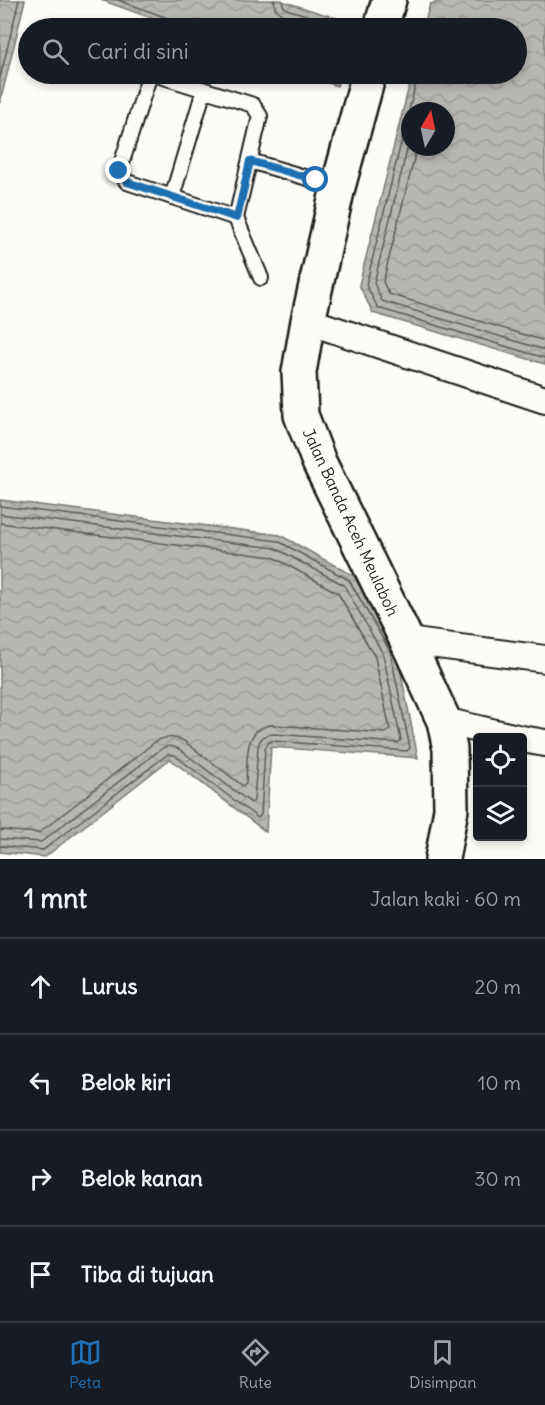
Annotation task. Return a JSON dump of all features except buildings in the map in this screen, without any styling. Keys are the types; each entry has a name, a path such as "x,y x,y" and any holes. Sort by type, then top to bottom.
{"highway":[{"path":"384,18 389,0"},
{"name":"Jalan Banda Aceh Meulaboh","path":"366,84 338,187 308,321 299,372 301,415 333,492 444,721 450,749 451,809 442,859"}],"street":[{"path":"308,321 545,400"},
{"path":"407,641 545,659"},
{"path":"444,721 496,733"},
{"path":"527,740 545,743"}],"lane":[{"path":"149,84 119,171 127,182 237,218"},
{"path":"184,84 253,105 260,116 237,218 261,278"},
{"path":"172,197 204,90"},
{"path":"250,161 338,187"}],"water":[{"path":"0,0 25,0 21,18 18,18 18,29 0,103"},
{"path":"101,0 279,0 336,18 151,18"},
{"path":"450,0 545,0 545,364 373,313 359,285 401,118 401,156 455,156 455,102 405,102 409,84 527,84 527,18 426,18 430,4"},
{"path":"0,500 280,535 354,576 396,649 418,758 271,747 266,832 170,759 45,857 0,852"}],"route":[{"path":"119,171 127,182 237,218 250,161 316,180"}]}
